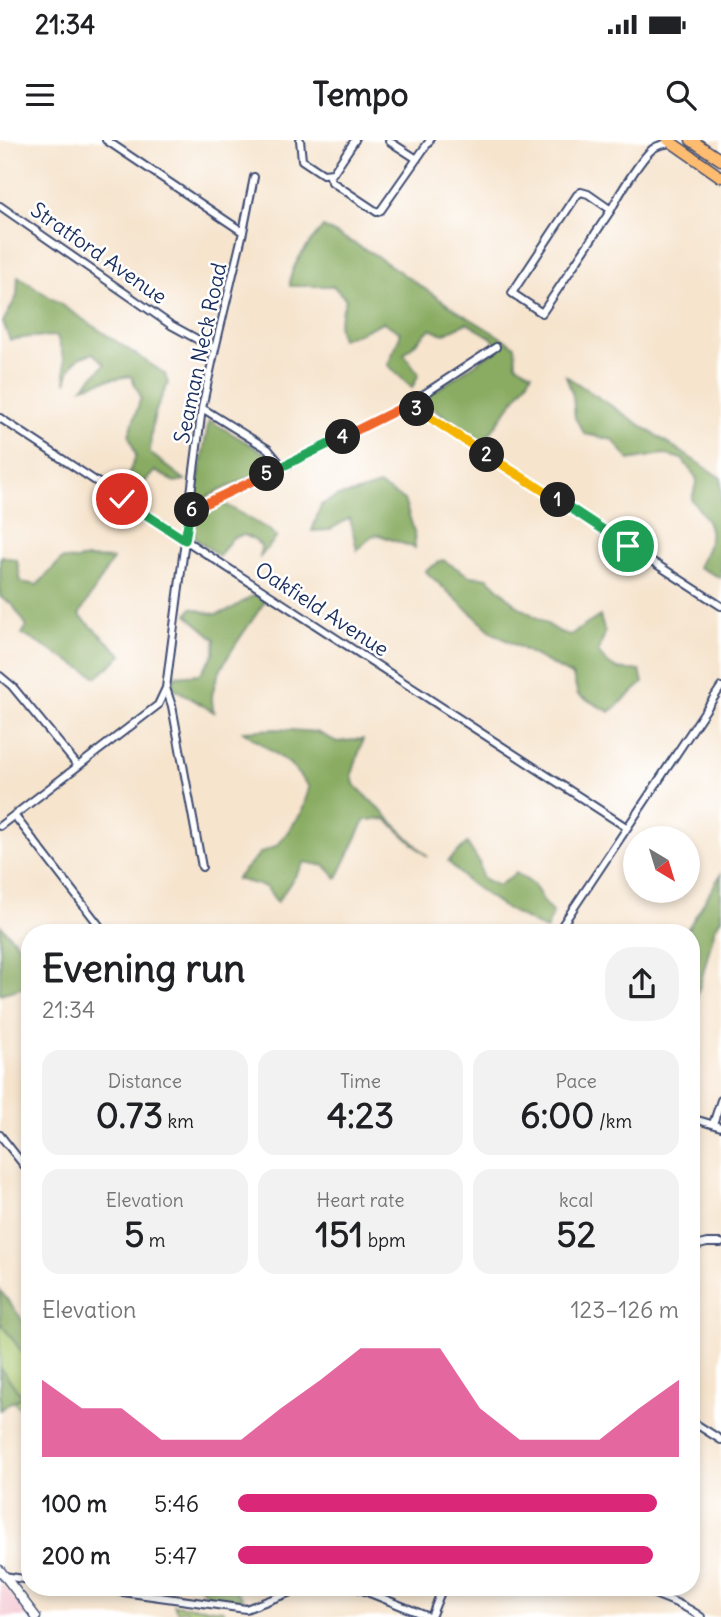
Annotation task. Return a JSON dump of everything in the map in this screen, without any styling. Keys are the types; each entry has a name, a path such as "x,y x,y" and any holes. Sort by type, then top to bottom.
{"main road":[{"path":"691,140 721,160"},
{"path":"670,142 721,177"}],"street":[{"path":"106,140 243,232"},
{"path":"300,140 302,160 323,174 333,173 355,140"},
{"path":"330,174 332,182 379,212 430,140"},
{"path":"651,150 652,140"},
{"path":"389,141 416,159"},
{"path":"611,210 588,194 581,192 577,195 512,293 542,313 611,210 617,198 651,150 670,142"},
{"name":"Seaman Neck Road","path":"202,867 172,706 166,688 202,408 254,177"},
{"name":"Stratford Avenue","path":"0,206 171,325 215,349"},
{"path":"190,511 409,404 496,347"},
{"path":"409,404 721,606"},
{"path":"202,408 268,449 283,467"},
{"name":"Oakfield Avenue","path":"0,418 624,826"},
{"path":"0,676 12,686 78,766"},
{"path":"627,826 721,687"},
{"path":"0,826 158,705 166,688"},
{"path":"14,815 97,924"},
{"path":"563,924 623,832"},
{"path":"713,1124 721,1100"},
{"path":"700,1120 721,1127"},
{"path":"0,1135 21,1162"},
{"path":"700,1245 721,1243"},
{"path":"700,1427 721,1440"},
{"path":"2,1573 21,1578"},
{"path":"2,1573 36,1617"},
{"path":"152,1596 246,1609 280,1596"},
{"path":"378,1596 430,1617 439,1596"},
{"path":"659,1596 701,1617"}],"shaded area":[{"path":"0,1580 29,1617 0,1617"}],"green space":[{"path":"323,227 372,253 515,346 516,364 532,373 484,442 425,403 431,394 498,348 492,338 467,323 443,334 430,329 404,354 419,374 412,388 388,365 401,333 383,322 341,339 338,325 346,299 333,286 290,286 296,262"},
{"path":"18,276 165,374 168,384 154,417 150,453 185,480 175,482 155,471 137,490 123,487 136,456 129,435 141,397 131,376 83,387 105,364 93,353 74,362 66,383 64,359 57,336 10,340 3,322 17,296"},
{"path":"566,376 721,478 721,578 698,567 710,539 709,525 692,500 697,479 682,459 663,454 629,460 613,440 585,434 575,418 573,396"},
{"path":"209,420 266,454 273,466 194,503"},
{"path":"379,485 404,500 414,531 415,548 379,535 372,536 357,550 350,518 329,530 312,531 321,505 338,496"},
{"path":"223,503 277,537 260,557 261,546 244,535 232,538 219,556 195,538 198,519"},
{"path":"2,556 17,560 21,582 37,585 62,559 113,559 79,615 122,655 97,677 22,634 27,626 12,604 0,597"},
{"path":"443,560 470,576 488,578 515,604 560,632 570,635 600,616 605,633 598,652 607,663 616,668 640,670 643,683 610,712 578,695 573,676 493,633 425,571"},
{"path":"255,595 265,601 221,669 212,694 214,712 172,687 175,676 200,674 214,654 215,639 187,615 192,608 221,613"},
{"path":"275,729 317,732 337,742 363,739 352,775 354,784 428,857 386,819 365,820 337,878 325,866 305,862 277,902 266,887 236,879 260,853 278,845 302,812 309,787 290,764 243,731"},
{"path":"467,843 479,862 482,878 498,886 516,873 534,885 553,914 549,924 535,924 503,907 467,881 448,861"},
{"path":"721,874 721,919 715,928 700,985 700,924 691,924"},
{"path":"0,925 21,947 21,988 0,994"},
{"path":"0,1290 21,1318 21,1351 0,1322"},
{"path":"0,1322 21,1351 21,1394 0,1368"},
{"path":"0,1368 21,1398 0,1410"},
{"path":"21,1398 21,1409 13,1401"},
{"path":"240,1596 243,1599 219,1601 210,1597"},
{"path":"174,1605 223,1610 226,1617 191,1617 186,1610 177,1611"}],"route":[{"path":"122,499 185,540 190,511 409,404 628,546"}]}
